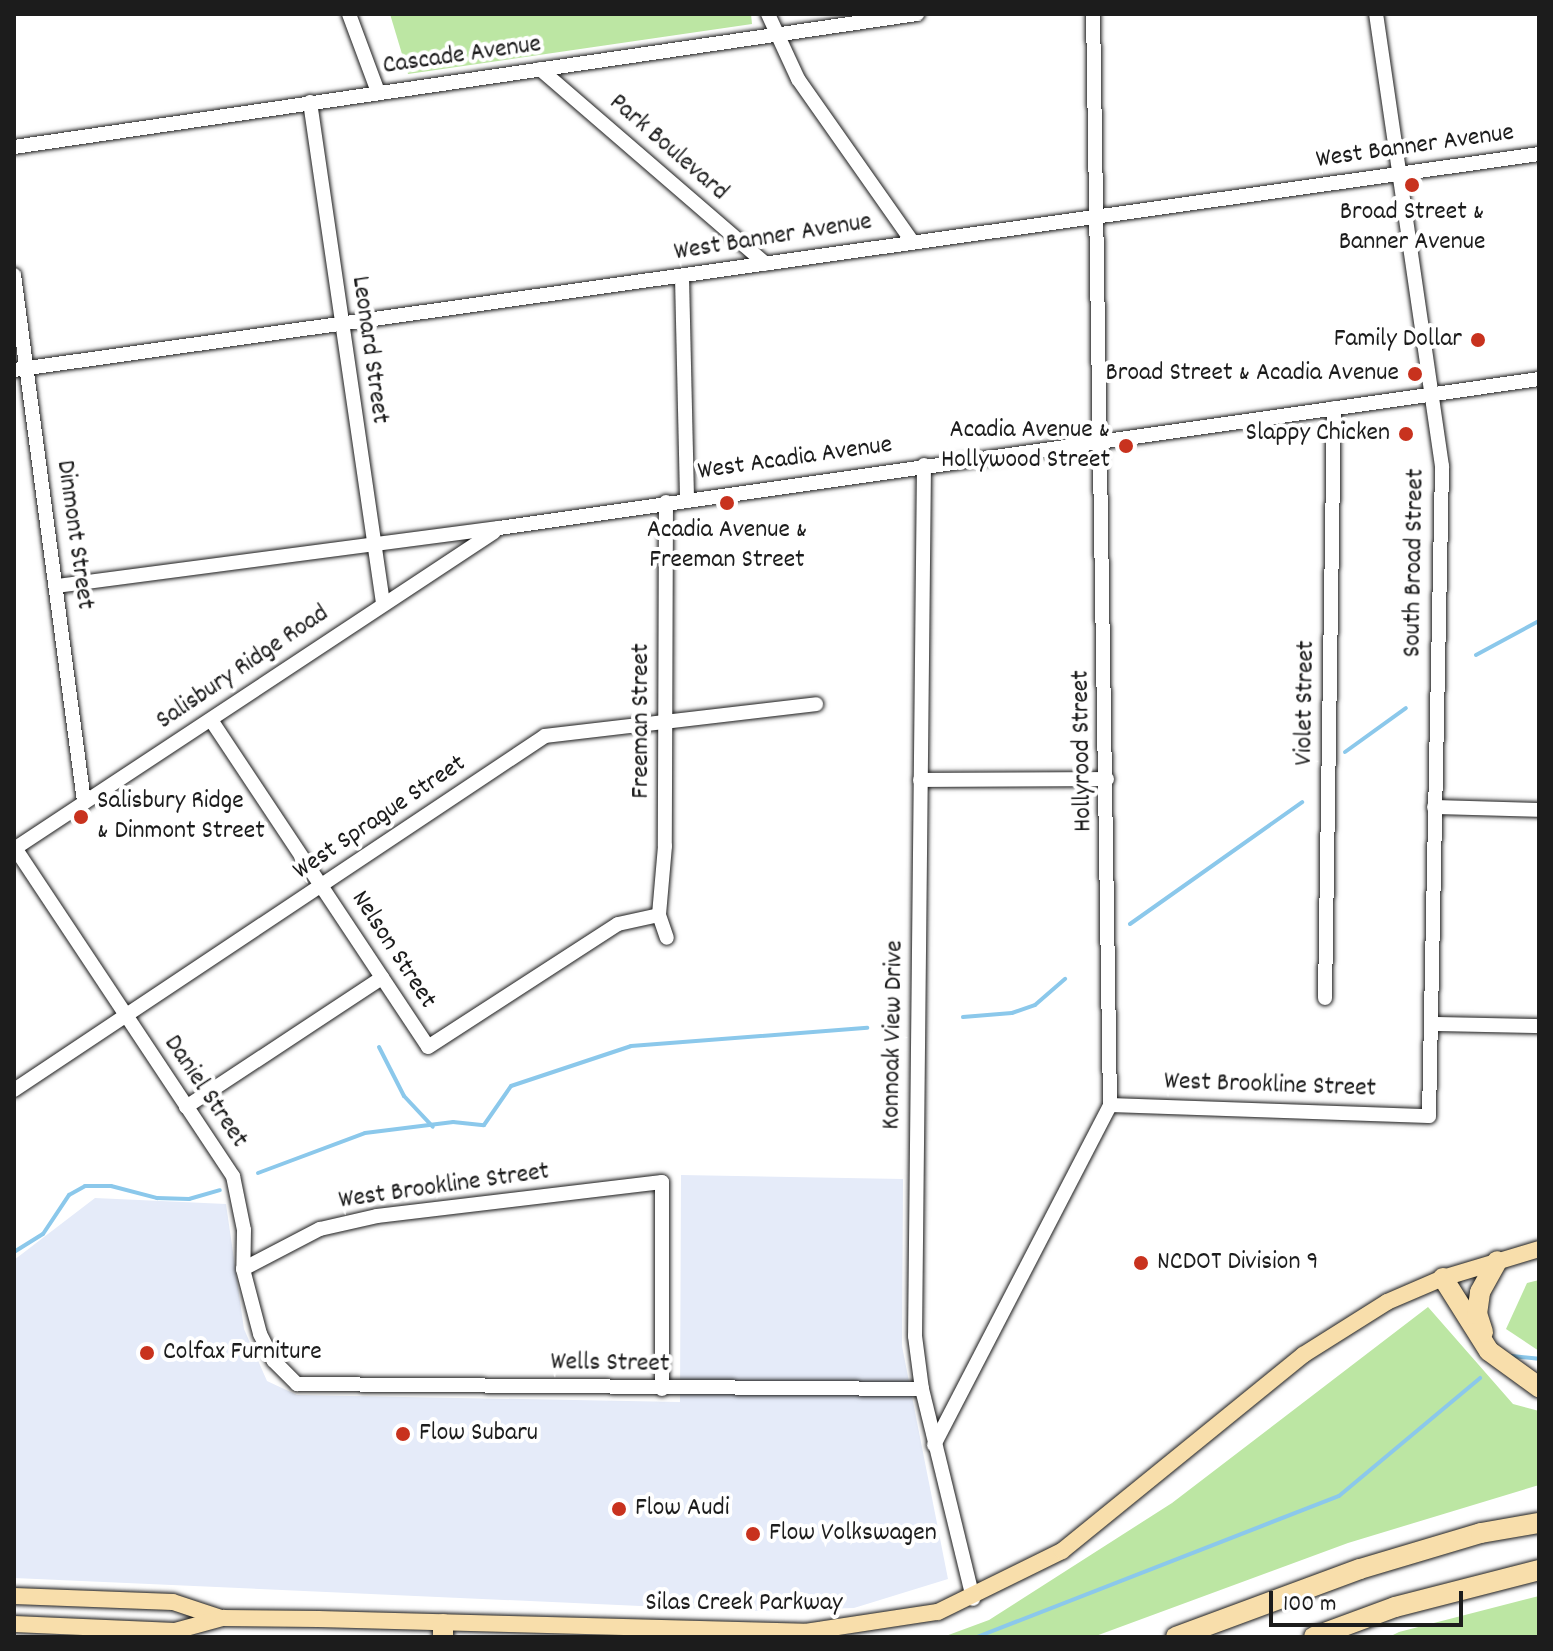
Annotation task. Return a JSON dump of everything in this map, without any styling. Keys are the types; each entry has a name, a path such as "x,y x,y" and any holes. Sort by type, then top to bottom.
{"highway":[{"path":"1489,1351 1477,1314 1480,1292 1497,1261"},
{"path":"1443,1278 1489,1351 1539,1387"},
{"path":"1176,1637 1360,1569 1481,1533 1539,1523"},
{"path":"1316,1636 1395,1607 1539,1570"}],"main road":[{"name":"Silas Creek Parkway","path":"14,1596 173,1602 223,1618 443,1630 834,1632 914,1618 973,1599 1062,1551 1303,1355 1387,1302 1443,1278 1539,1249"},
{"name":"Silas Creek Parkway","path":"14,1624 175,1631 223,1618"}],"street":[{"path":"349,14 378,92"},
{"path":"768,14 774,33 798,79 912,241"},
{"name":"Cascade Avenue","path":"14,147 917,14"},
{"name":"Hollyrood Street","path":"934,1445 1110,1105 1099,216 1093,14"},
{"name":"South Broad Street","path":"1376,14 1442,466 1429,1116"},
{"name":"Park Boulevard","path":"540,69 766,264"},
{"name":"Leonard Street","path":"310,102 383,603"},
{"name":"West Banner Avenue","path":"21,369 341,327 912,241 1539,154"},
{"name":"Dinmont Street","path":"14,275 21,369 57,586 84,802"},
{"path":"682,277 687,499"},
{"name":"West Acadia Avenue","path":"57,586 499,528 1539,379"},
{"name":"Violet Street","path":"1325,998 1334,408"},
{"name":"Konnoak View Drive","path":"924,465 915,1336 934,1445 973,1599"},
{"name":"Freeman Street","path":"666,502 667,720 659,915 667,938"},
{"name":"Salisbury Ridge Road","path":"14,848 499,528"},
{"name":"West Sprague Street","path":"14,1090 545,736 816,704"},
{"name":"Nelson Street","path":"211,720 428,1047 618,924 659,915"},
{"path":"920,780 1107,779"},
{"path":"1434,807 1539,810"},
{"name":"Daniel Street","path":"14,848 233,1176 244,1230 243,1269 260,1334 274,1361 297,1384"},
{"path":"186,1107 382,978"},
{"path":"1432,1024 1539,1026"},
{"name":"West Brookline Street","path":"1110,1105 1429,1116"},
{"name":"West Brookline Street","path":"243,1269 320,1229 377,1216 662,1182 662,1389"},
{"name":"Wells Street","path":"297,1384 922,1389"}],"shaded area":[{"path":"681,1175 903,1179 902,1346 948,1579 854,1608 751,1611 14,1578 14,1260 95,1198 226,1204 244,1329 267,1381 297,1395 680,1402"}],"green space":[{"path":"390,14 751,14 752,24 408,74"},
{"path":"1539,1280 1539,1351 1506,1329 1527,1283"},
{"path":"1428,1307 1513,1404 1539,1411 1539,1485 1348,1543 1093,1637 943,1637 989,1620 1172,1503"},
{"path":"1539,1596 1539,1637 1389,1637 1399,1632"}],"waterway":[{"path":"1476,655 1539,621"},
{"path":"1345,752 1406,708"},
{"path":"1130,924 1302,802"},
{"path":"963,1017 1012,1013 1035,1005 1065,979"},
{"path":"258,1173 365,1133 453,1122 484,1125 511,1086 631,1046 867,1028"},
{"path":"379,1047 404,1096 433,1127"},
{"path":"14,1252 43,1234 69,1195 85,1186 111,1186 157,1198 189,1199 220,1190"},
{"path":"1512,1356 1539,1359"},
{"path":"977,1637 1339,1496 1480,1378"}],"place":[{"name":"Broad Street & Banner Avenue","path":"1412,185"},
{"name":"Family Dollar","path":"1478,340"},
{"name":"Broad Street & Acadia Avenue","path":"1415,374"},
{"name":"Slappy Chicken","path":"1406,434"},
{"name":"Acadia Avenue & Hollywood Street","path":"1126,446"},
{"name":"Acadia Avenue & Freeman Street","path":"727,503"},
{"name":"Salisbury Ridge & Dinmont Street","path":"81,817"},
{"name":"NCDOT Division 9","path":"1141,1263"},
{"name":"Colfax Furniture","path":"147,1353"},
{"name":"Flow Subaru","path":"403,1434"},
{"name":"Flow Audi","path":"619,1509"},
{"name":"Flow Volkswagen","path":"753,1534"}]}
